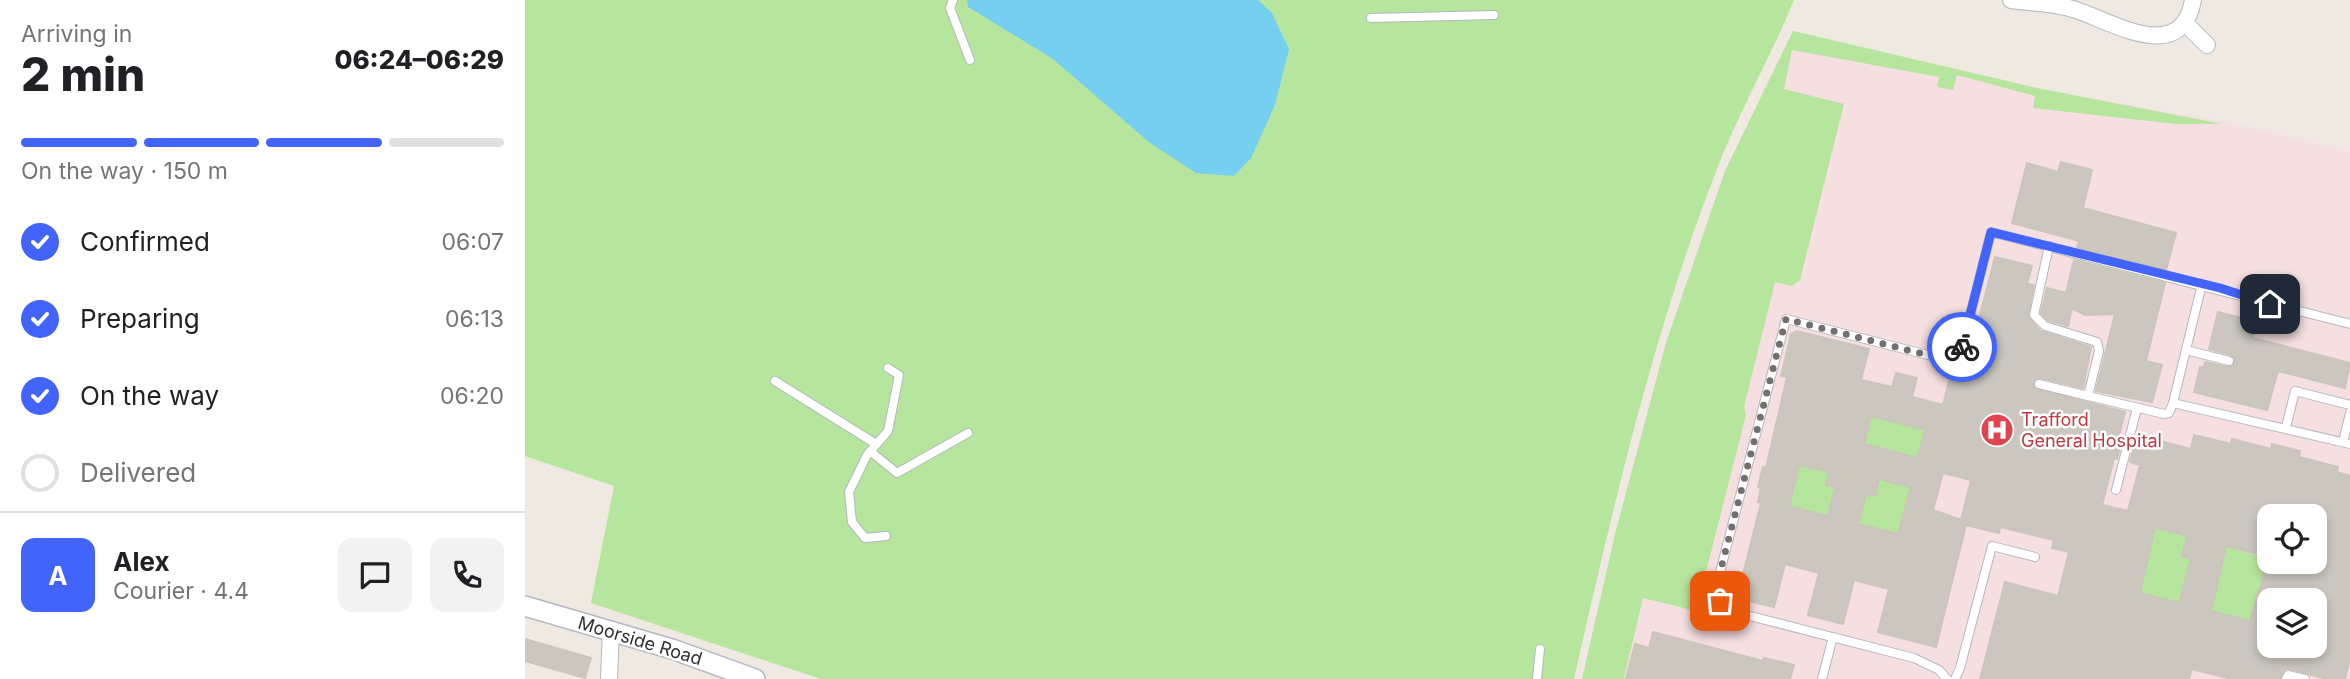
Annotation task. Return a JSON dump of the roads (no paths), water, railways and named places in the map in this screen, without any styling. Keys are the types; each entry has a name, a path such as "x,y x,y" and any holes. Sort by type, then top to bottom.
{"street":[{"path":"2011,0 2061,5 2142,35 2170,32 2186,24 2193,0"},
{"path":"2186,24 2207,45"},
{"name":"Moorside Road","path":"525,607 611,631 755,679"},
{"path":"609,679 611,631"}],"lane":[{"path":"953,0 950,8 970,60"},
{"path":"1371,18 1494,15"},
{"path":"1947,679 1939,670 1914,658 1730,610 1720,601 1718,593 1786,319 1928,355 1951,358 1962,347 1991,232 2350,324"},
{"path":"2049,246 2034,315 2045,326 2097,342 2099,351 2088,396"},
{"path":"2039,384 2169,413 2202,284"},
{"path":"2186,350 2229,361"},
{"path":"886,536 865,538 852,522 849,492 873,448 888,431 899,375 888,368"},
{"path":"775,381 873,448 897,473 968,433"},
{"path":"2286,427 2295,391 2350,405"},
{"path":"2173,403 2267,427 2286,427 2347,443 2350,413"},
{"path":"2116,489 2137,408"},
{"path":"1955,679 1992,546 2035,557"},
{"path":"1822,679 1833,637"},
{"path":"1537,679 1540,649"},
{"path":"2287,679 2288,675 2305,679"}],"water":[{"path":"967,0 1258,0 1272,13 1289,49 1275,105 1251,158 1234,176 1196,173 1150,143 1053,59 968,7"}],"place":[{"name":"Trafford General Hospital","path":"1997,430"}]}
